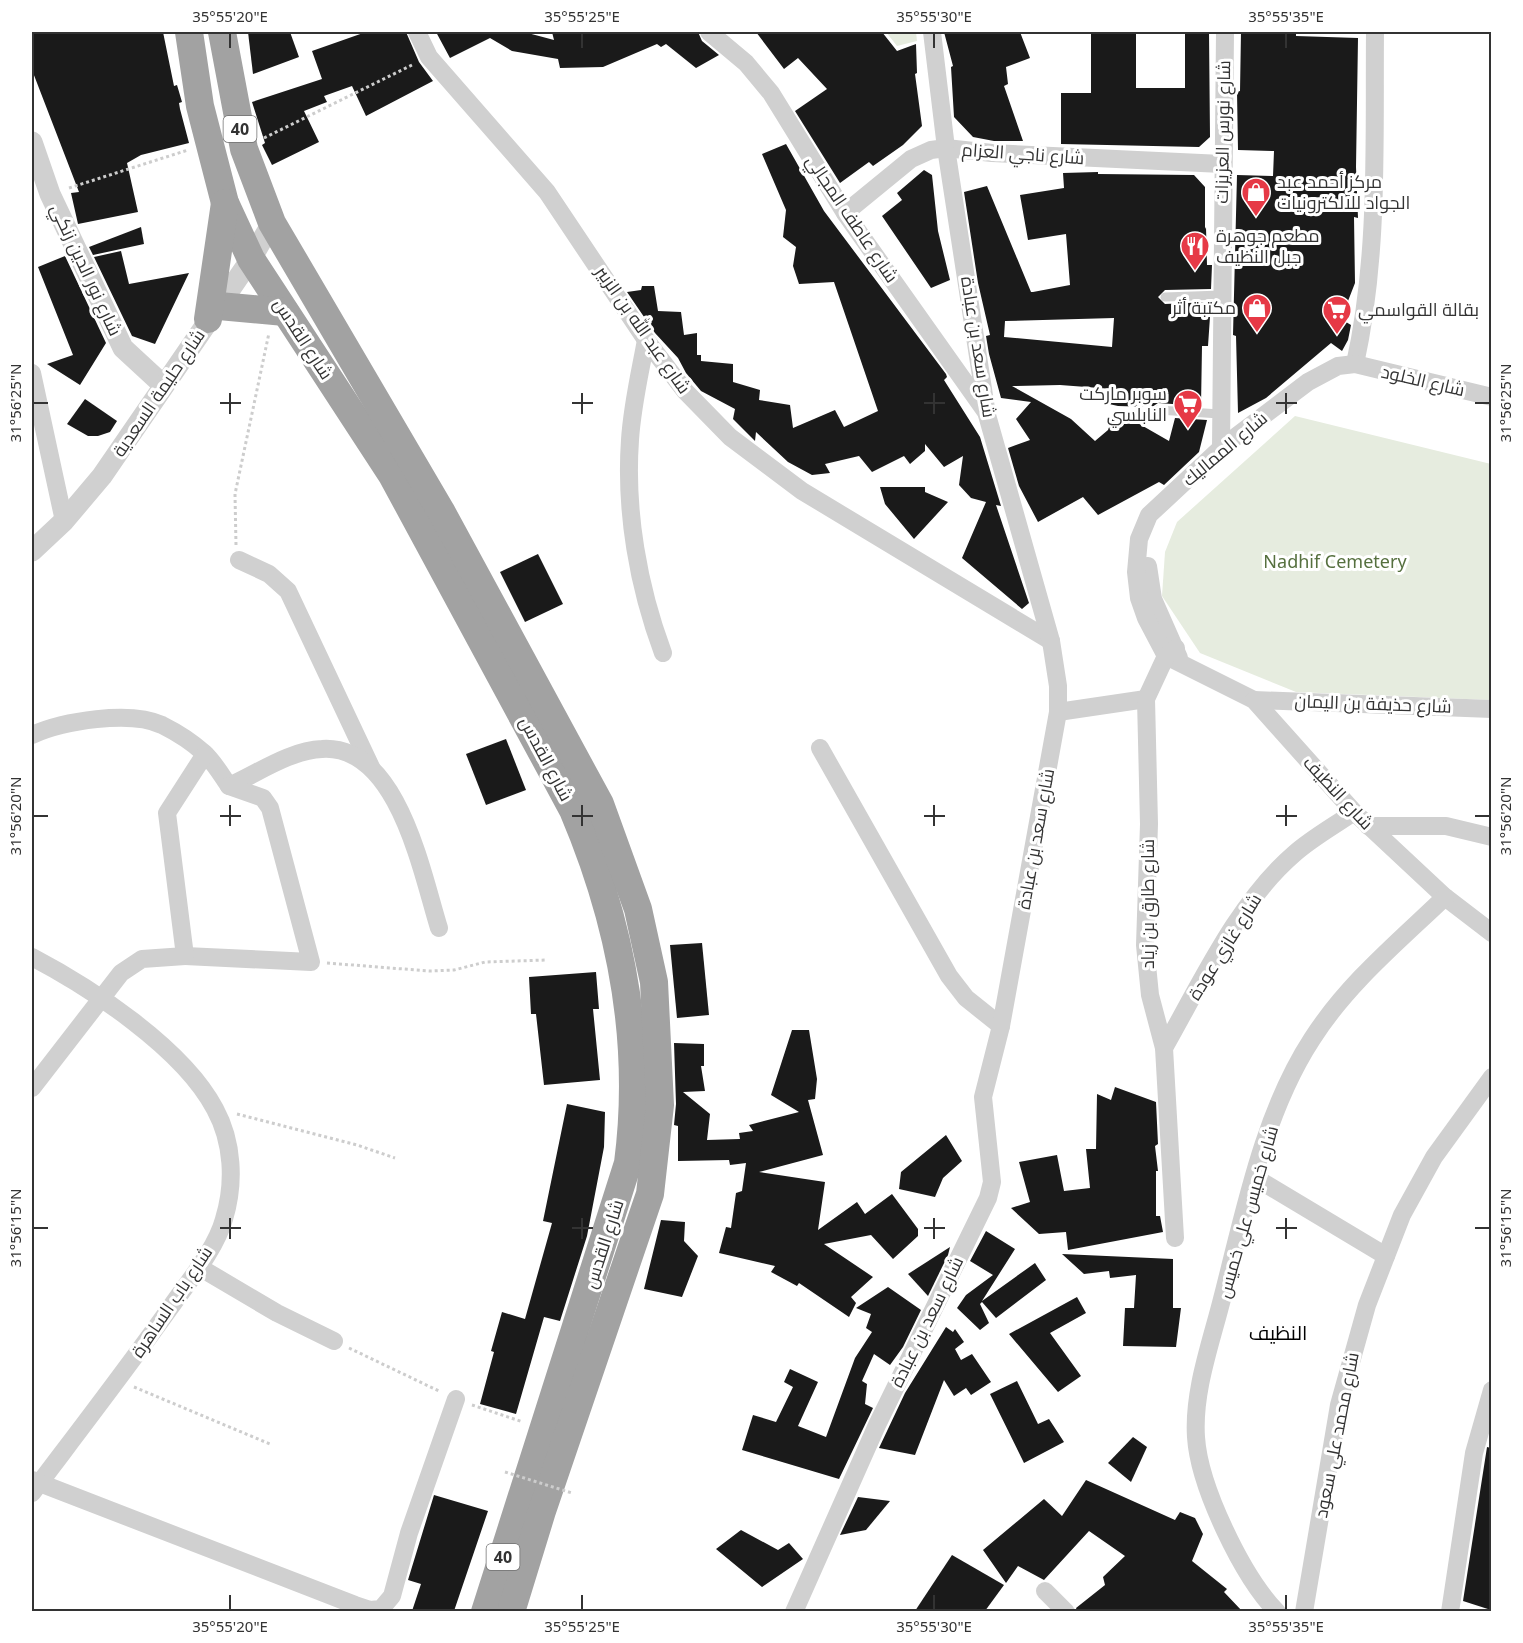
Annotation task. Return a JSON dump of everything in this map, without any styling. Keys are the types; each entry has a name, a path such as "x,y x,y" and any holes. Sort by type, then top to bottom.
{"highway":[{"name":"شارع القدس","path":"189,32 200,106 225,203 251,259 280,311 392,475 562,790 597,866 628,993 633,1089 629,1155 621,1191 485,1611"},
{"name":"شارع القدس","path":"222,32 244,149 272,223 441,511 600,804 625,867 638,909 654,982 659,1045 660,1105 650,1194 549,1491 511,1611"},
{"path":"225,203 214,312 280,311"}],"street":[{"name":"شارع عبد الله بن الزبير","path":"417,32 429,57 547,192 646,340 707,416 771,470 1051,641"},
{"name":"شارع عاطف المجالي","path":"709,32 746,63 771,93 845,213 987,415"},
{"name":"شارع سعد بن عبادة","path":"794,1611 877,1425 988,1198 992,1182 983,1096 1001,1026 1058,712 1058,686 1051,641 987,415 946,148 932,32"},
{"name":"شارع نورس العزيزات","path":"1221,448 1225,32"},
{"path":"1355,364 1364,324 1374,230 1375,32"},
{"name":"شارع نور الدين زنكي","path":"32,142 50,194 123,348 162,384"},
{"name":"شارع ناجي العزام","path":"845,213 911,159 931,150 946,148 992,153 1222,164"},
{"name":"شارع حليمة السعدية","path":"32,551 64,521 102,476 162,384 251,259 272,223"},
{"path":"646,340 630,440 630,480 639,574 651,623 663,653"},
{"name":"شارع الخلود","path":"1355,364 1491,397"},
{"name":"شارع المماليك","path":"1174,655 1146,618 1139,598 1136,572 1139,539 1156,512 1221,448 1308,382 1338,366 1355,364"},
{"path":"32,373 64,521"},
{"path":"239,560 269,574 288,591 372,769 397,801 439,928"},
{"name":"شارع طارق بن زياد","path":"1174,655 1146,699 1149,824 1146,970 1164,1048 1175,1238"},
{"name":"شارع النظيف","path":"1174,655 1254,700 1354,813 1445,897 1491,933"},
{"path":"1058,712 1146,699"},
{"name":"شارع حذيفة بن اليمان","path":"1254,700 1491,709"},
{"path":"32,735 68,723 91,720 134,720 161,724 205,754 229,786 262,798 270,808 311,962 185,956 138,961 121,973 100,997 32,1088"},
{"path":"819,748 949,976 966,998 1001,1026"},
{"path":"229,786 302,752 321,749 345,752 372,769"},
{"path":"185,956 167,813 205,754"},
{"name":"شارع غازي عودة","path":"1164,1048 1215,959 1268,881 1292,855 1354,813"},
{"path":"1368,826 1446,826 1491,837"},
{"name":"شارع خميس علي خميس","path":"1277,1611 1267,1601 1240,1558 1211,1497 1196,1437 1198,1405 1207,1358 1254,1177 1281,1100 1311,1040 1352,987 1445,897"},
{"name":"شارع باب الساهرة","path":"32,957 100,997 178,1061 215,1108 231,1160 230,1191 224,1221 199,1267 119,1381 34,1485"},
{"name":"شارع محمد علي سعود","path":"1304,1611 1339,1405 1351,1355 1402,1215 1434,1157 1489,1085"},
{"path":"1254,1177 1386,1256"},
{"path":"199,1267 277,1312 334,1341"},
{"path":"1450,1611 1474,1453 1491,1390"},
{"path":"34,1485 355,1605 370,1610 381,1609 392,1596 409,1533 456,1399"},
{"path":"1045,1591 1066,1611"}],"lane":[{"path":"1165,297 1221,296"},
{"path":"1158,410 1220,414"}],"path":[{"path":"255,142 429,57"},
{"path":"50,194 190,149"},
{"path":"239,560 234,535 236,494 280,311"},
{"path":"311,962 429,971 454,970 485,962 547,960"},
{"path":"215,1108 357,1145 395,1158"},
{"path":"334,1341 456,1399 545,1428"},
{"path":"119,1381 270,1444"},
{"path":"505,1472 572,1493"}],"green space":[{"path":"886,32 916,32 917,41 897,46"},
{"name":"Nadhif Cemetery","path":"1295,416 1491,464 1491,700 1296,692 1200,653 1162,596 1165,552 1177,522"}],"building":[{"path":"32,32 163,32 174,86 177,85 182,102 179,103 180,109 189,143 141,155 127,163 138,212 78,224 71,193 79,192 32,70"},
{"path":"248,32 290,32 299,57 253,74"},
{"path":"366,32 406,32 419,62 433,81 366,116 352,86 324,96 327,102 304,111 319,142 272,165 262,145 265,143 252,102 322,79 312,51"},
{"path":"436,32 524,32 554,40 552,32 698,32 702,41 719,55 696,68 666,44 661,47 657,44 603,67 560,68 558,59 512,51 490,38 450,58"},
{"path":"756,32 882,32 897,51 916,44 917,73 915,74 922,126 903,145 873,166 869,162 840,183 795,111 827,89 798,58 784,69"},
{"path":"944,32 1020,32 1030,58 1006,67 1008,84 1004,86 1023,141 994,141 973,137 954,117 951,67 953,66"},
{"path":"1091,32 1136,32 1136,88 1185,88 1185,32 1209,32 1210,137 1199,147 1061,144 1061,93 1091,93"},
{"path":"1241,32 1296,32 1296,36 1358,38 1356,167 1358,218 1354,217 1355,283 1341,319 1351,325 1348,340 1342,351 1331,343 1266,398 1238,413 1236,336 1233,335 1237,175 1273,176 1274,151 1238,150 1237,92 1240,91"},
{"path":"786,144 824,211 946,374 947,377 944,380 980,437 1001,506 996,505 1029,603 1022,609 962,558 986,502 971,498 959,485 963,456 944,467 925,444 925,451 910,464 904,456 872,472 859,456 825,464 830,473 812,475 788,462 756,432 755,441 733,419 735,409 701,391 686,373 678,358 655,333 627,292 641,290 642,286 654,286 658,311 681,312 684,335 697,333 697,355 701,355 701,361 733,364 733,382 760,390 759,400 790,405 793,428 835,410 844,427 878,411 834,282 799,284 793,266 796,247 783,237 786,210 762,154"},
{"path":"924,170 932,175 938,231 950,280 931,288 882,216 902,200 897,193"},
{"path":"1063,173 1194,175 1205,187 1207,265 1212,265 1211,289 1165,290 1158,297 1165,304 1211,302 1208,346 1202,346 1201,406 1158,403 1152,407 1118,406 1109,404 1113,389 1060,385 1012,386 1071,419 1095,441 1108,430 1115,410 1169,441 1175,418 1207,420 1199,452 1164,485 1159,482 1098,515 1083,497 1038,522 1019,486 1008,448 1030,440 1016,419 1031,402 1001,398 989,354 986,336 990,335 978,283 964,192 987,186 1031,292 1070,285 1066,234 1028,240 1020,195 1064,188","holes":["1114,318 1112,347 1004,337 1005,321"]},
{"path":"141,227 144,244 93,255 89,247"},
{"path":"121,251 129,284 189,273 155,344 132,336 94,257"},
{"path":"65,256 106,343 80,385 47,364 73,355 38,267"},
{"path":"85,399 117,421 110,432 88,436 67,424"},
{"path":"880,487 925,487 925,492 948,502 914,539 885,504"},
{"path":"538,554 563,604 525,622 500,572"},
{"path":"506,739 526,790 486,805 466,754"},
{"path":"702,943 709,1015 677,1018 670,945"},
{"path":"596,972 599,1009 593,1009 600,1080 544,1085 536,1014 531,1014 529,977"},
{"path":"792,1030 809,1030 817,1079 815,1099 808,1100 823,1155 759,1172 825,1182 818,1230 857,1202 865,1214 892,1194 918,1229 918,1236 893,1259 871,1235 824,1244 873,1277 851,1297 856,1303 849,1317 799,1283 797,1286 771,1272 775,1266 719,1253 726,1227 731,1228 736,1193 742,1191 746,1163 730,1165 729,1160 678,1161 678,1126 674,1125 676,1104 674,1043 704,1044 704,1066 701,1066 705,1091 683,1092 710,1114 707,1140 740,1139 739,1133 753,1131 749,1125 799,1112 771,1095"},
{"path":"1115,1087 1156,1102 1158,1144 1155,1146 1158,1171 1156,1171 1156,1216 1160,1216 1163,1232 1068,1250 1066,1232 1039,1234 1011,1208 1030,1202 1019,1162 1057,1155 1064,1191 1090,1188 1086,1149 1096,1149 1097,1094 1111,1100"},
{"path":"567,1104 605,1112 604,1147 587,1236 560,1321 544,1317 516,1414 480,1404 502,1312 525,1319 552,1223 543,1221"},
{"path":"946,1135 962,1161 943,1178 935,1197 899,1189 901,1172"},
{"path":"661,1220 685,1222 684,1241 698,1256 682,1297 644,1289"},
{"path":"986,1231 1015,1249 982,1301 1035,1263 1046,1280 996,1318 982,1302 980,1304 989,1323 980,1330 957,1308 966,1295 993,1275 970,1261"},
{"path":"950,1247 948,1255 928,1296 908,1274"},
{"path":"1062,1254 1173,1259 1173,1308 1181,1308 1176,1347 1123,1346 1125,1308 1134,1308 1136,1275 1110,1278 1109,1271 1084,1274"},
{"path":"888,1287 921,1310 903,1347 890,1365 874,1354 862,1381 867,1384 865,1404 873,1408 839,1479 742,1450 753,1415 776,1422 793,1387 784,1382 790,1369 818,1382 798,1426 826,1437 855,1358 872,1332 866,1328 871,1314 856,1308"},
{"path":"1077,1297 1086,1313 1050,1333 1081,1376 1058,1392 1009,1334"},
{"path":"946,1327 953,1332 955,1329 964,1342 955,1349 961,1360 972,1354 991,1382 971,1395 966,1388 954,1396 944,1380 915,1455 879,1448 905,1393"},
{"path":"1017,1381 1038,1424 1049,1419 1064,1442 1024,1463 990,1394"},
{"path":"1133,1437 1147,1447 1131,1482 1108,1463"},
{"path":"1487,1447 1491,1448 1491,1610 1463,1601"},
{"path":"1086,1480 1175,1520 1180,1512 1195,1518 1203,1534 1192,1561 1227,1589 1224,1592 1242,1611 1077,1611 1076,1608 1105,1585 1103,1577 1125,1556 1089,1531 1044,1580 1018,1566 1006,1583 983,1550 1044,1499 1062,1516"},
{"path":"434,1495 488,1511 454,1611 412,1611 421,1584 408,1580"},
{"path":"858,1497 890,1501 866,1530 840,1535"},
{"path":"741,1530 778,1550 789,1543 803,1559 762,1587 716,1549"},
{"path":"952,1555 1004,1585 985,1611 915,1611"}],"place":[{"name":"مركز أحمد عبد الجواد للالكترونيات","path":"1256,218"},
{"name":"مطعم جوهرة جبل النظيف","path":"1195,272"},
{"name":"مكتبة أثر","path":"1257,334"},
{"name":"بقالة القواسمي","path":"1337,336"},
{"name":"سوبر ماركت النابلسي","path":"1188,430"}],"district":[{"name":"النظيف","path":"1278,1333"}]}
